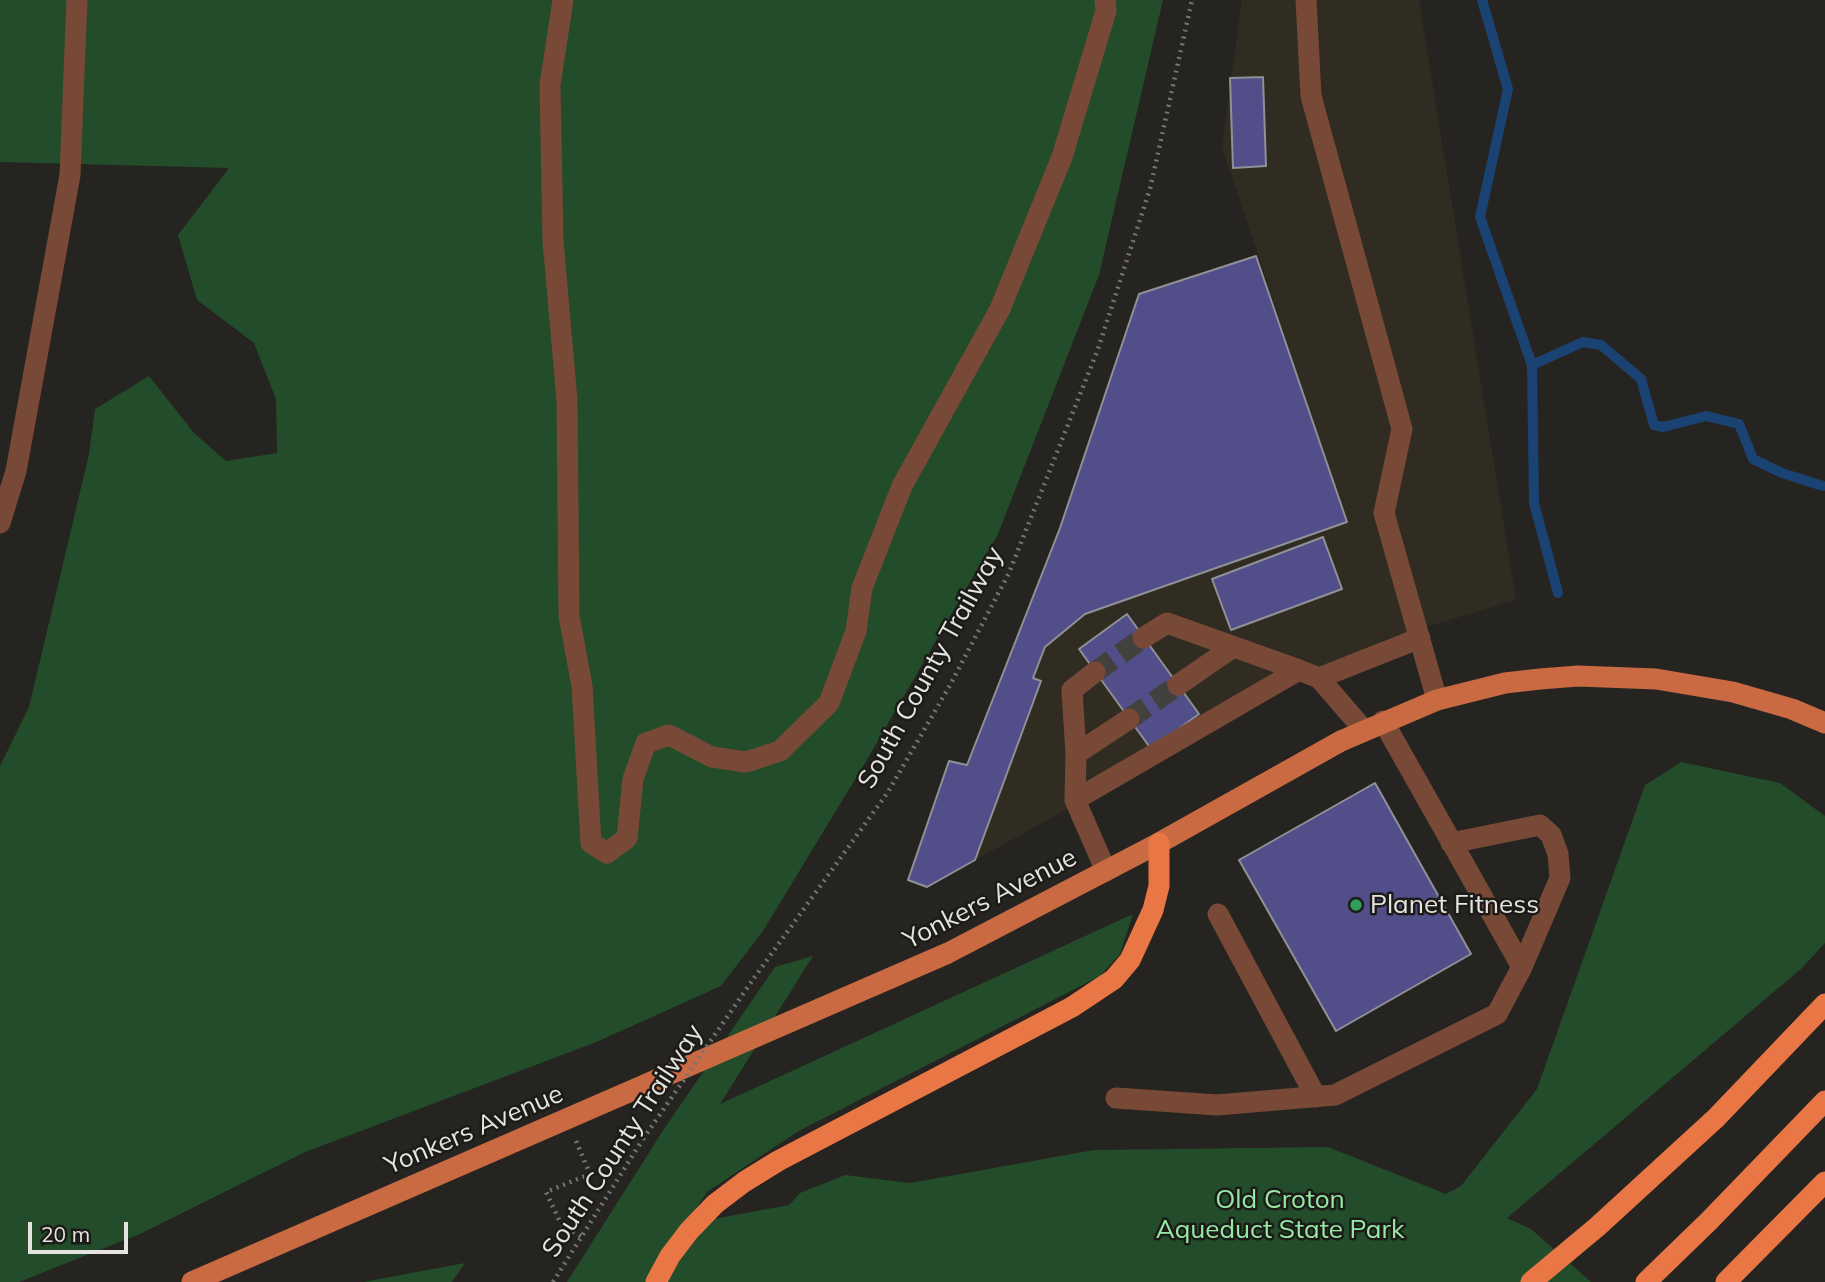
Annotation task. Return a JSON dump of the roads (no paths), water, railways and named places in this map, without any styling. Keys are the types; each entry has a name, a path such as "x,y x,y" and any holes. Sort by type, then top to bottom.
{"highway":[{"path":"656,1282 670,1255 689,1231 715,1204 744,1182 778,1161 1072,1007 1114,979 1130,960 1153,910 1159,886 1159,843"},
{"path":"1531,1282 1597,1227 1716,1118 1825,1004"},
{"path":"1646,1282 1825,1101"},
{"path":"1726,1282 1825,1182"}],"main road":[{"name":"Yonkers Avenue","path":"192,1282 948,953 1159,843 1310,757 1437,699 1505,683 1540,679 1577,676 1656,679 1733,692 1792,709 1825,723"}],"street":[{"path":"0,523 16,471 70,176 77,0"},
{"path":"563,0 550,85 553,241 567,400 569,616 582,686 591,843 607,853 627,838 634,779 646,743 669,735 712,757 746,762 780,751 829,703 856,631 862,587 902,486 1000,309 1062,157 1106,11 1105,0"},
{"path":"1306,0 1311,96 1402,429 1384,513 1437,699"},
{"path":"1143,638 1167,623 1309,674 1373,726 1451,843 1522,967"},
{"path":"1075,800 1309,674 1420,638"},
{"path":"1178,685 1233,647"},
{"path":"1095,672 1072,690 1076,754 1075,800 1106,871"},
{"path":"1076,754 1129,719"},
{"path":"1116,1098 1217,1105 1335,1095 1497,1014 1522,967 1560,878 1558,854 1551,835 1540,825 1451,843"},
{"path":"1218,914 1316,1097"}],"waterway":[{"path":"1482,0 1508,89 1480,217 1532,365 1534,503 1558,593"},
{"path":"1532,365 1583,342 1601,345 1641,379 1654,425 1663,427 1706,416 1739,424 1753,459 1782,473 1823,486"}],"tunnel":[{"path":"1095,672 1143,638"},
{"path":"1129,719 1178,685"}],"place":[{"name":"Planet Fitness","path":"1356,905"}],"park label":[{"name":"Old Croton Aqueduct State Park","path":"1280,1215"}]}
